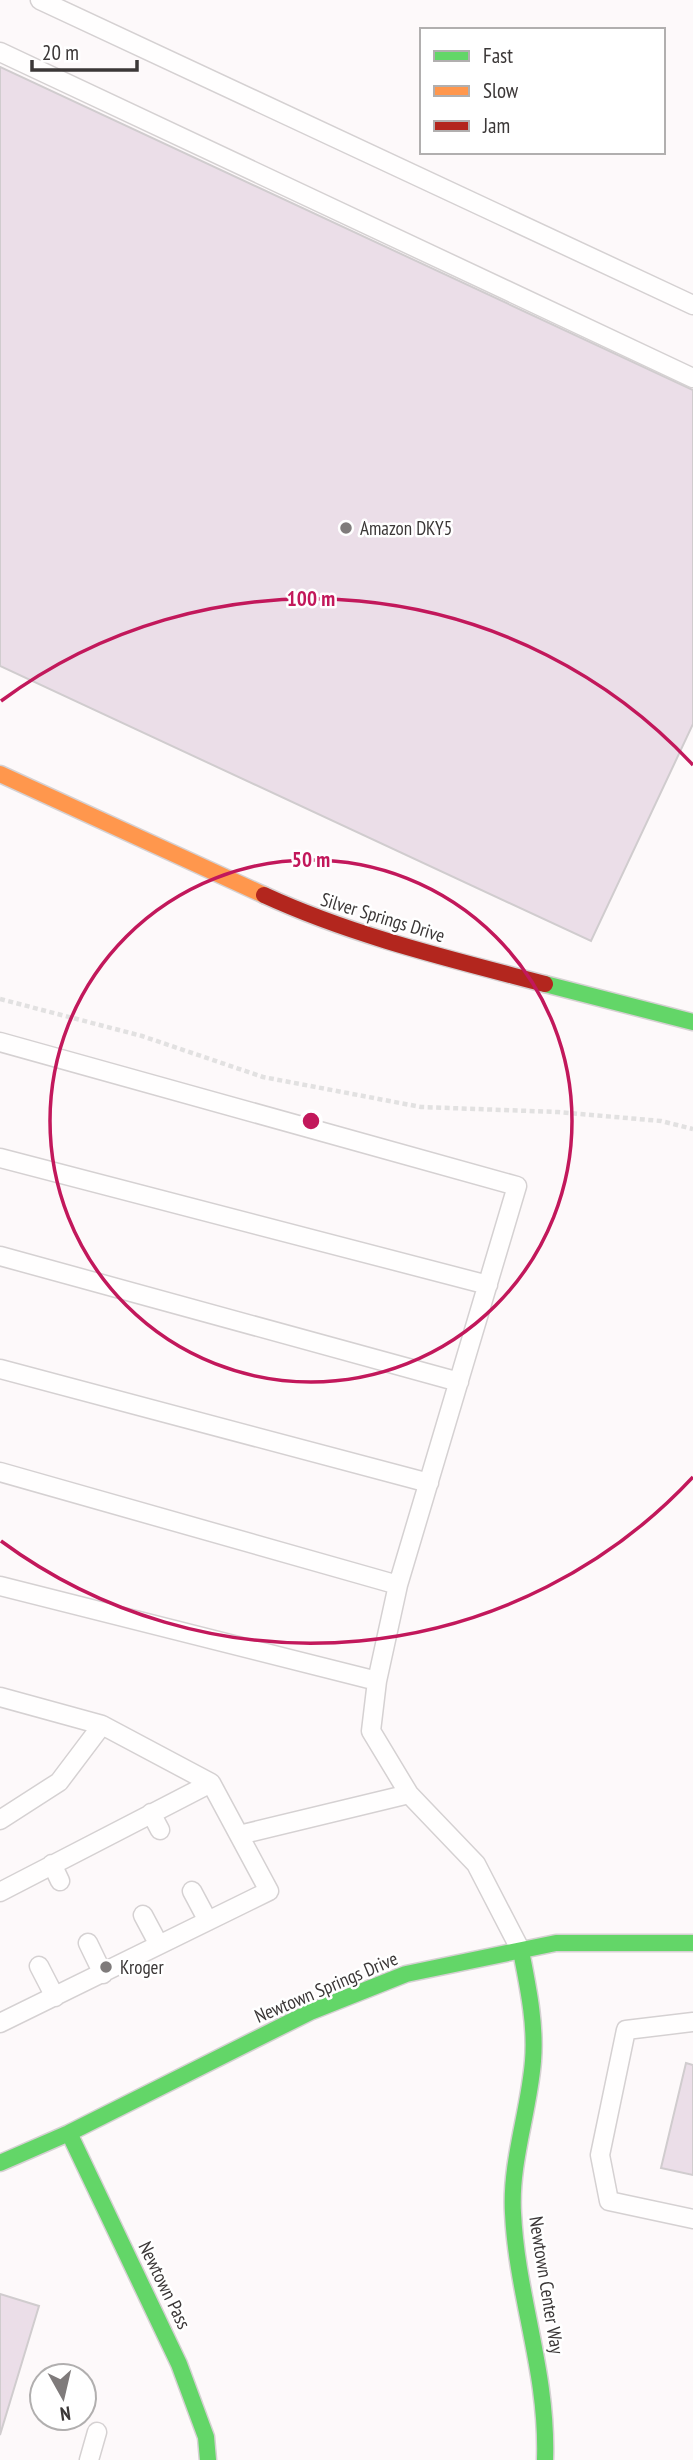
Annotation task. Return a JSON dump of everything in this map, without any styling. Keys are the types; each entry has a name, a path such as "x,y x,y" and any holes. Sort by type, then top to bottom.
{"street":[{"name":"Silver Springs Drive","path":"0,774 307,915 426,953 693,1022"},
{"name":"Newtown Springs Drive","path":"0,2164 69,2133 310,2012 406,1974 556,1943 693,1943"},
{"name":"Newtown Center Way","path":"522,1951 533,2018 534,2060 515,2172 513,2215 544,2397 545,2460"},
{"name":"Newtown Pass","path":"69,2133 179,2364 206,2437 208,2460"}],"lane":[{"path":"40,0 693,305"},
{"path":"0,52 693,378"},
{"path":"0,1042 517,1186 398,1586 377,1681 371,1731 409,1794 476,1864 522,1951"},
{"path":"0,1158 488,1285"},
{"path":"0,1256 459,1382"},
{"path":"0,1369 429,1483"},
{"path":"0,1472 398,1586"},
{"path":"0,1586 377,1681"},
{"path":"0,1697 102,1726 211,1783 269,1891 0,2023"},
{"path":"2,1818 59,1782 102,1726"},
{"path":"4,1896 56,1873 106,1845 151,1813 211,1783"},
{"path":"239,1835 409,1794"},
{"path":"151,1813 160,1830"},
{"path":"192,1891 208,1922"},
{"path":"143,1915 159,1945"},
{"path":"88,1943 103,1974"},
{"path":"39,1966 55,1997"},
{"path":"693,2022 626,2031 600,2155 609,2201 693,2219"},
{"path":"89,2460 97,2432"}],"path":[{"path":"0,999 142,1036 263,1077 408,1105 571,1113 661,1121 693,1129"}],"building":[{"name":"Amazon DKY5","path":"0,67 693,390 693,724 591,941 0,666"},
{"path":"686,2063 693,2065 693,2175 661,2168"},
{"path":"0,2294 39,2306 0,2435"}],"traffic: fast":[{"path":"545,984 693,1022"},
{"path":"0,2163 69,2133 310,2012 406,1974 556,1943 693,1943"},
{"path":"521,1951 531,2006 534,2047 531,2080 514,2175 513,2213 520,2275 542,2396 545,2460"},
{"path":"69,2133 179,2364 206,2437 208,2460"}],"traffic: slow":[{"path":"0,774 264,895"}],"traffic: jam":[{"path":"264,895 367,935 545,984"}],"place":[{"name":"Amazon DKY5","path":"346,528"},
{"name":"Kroger","path":"106,1967"}]}
